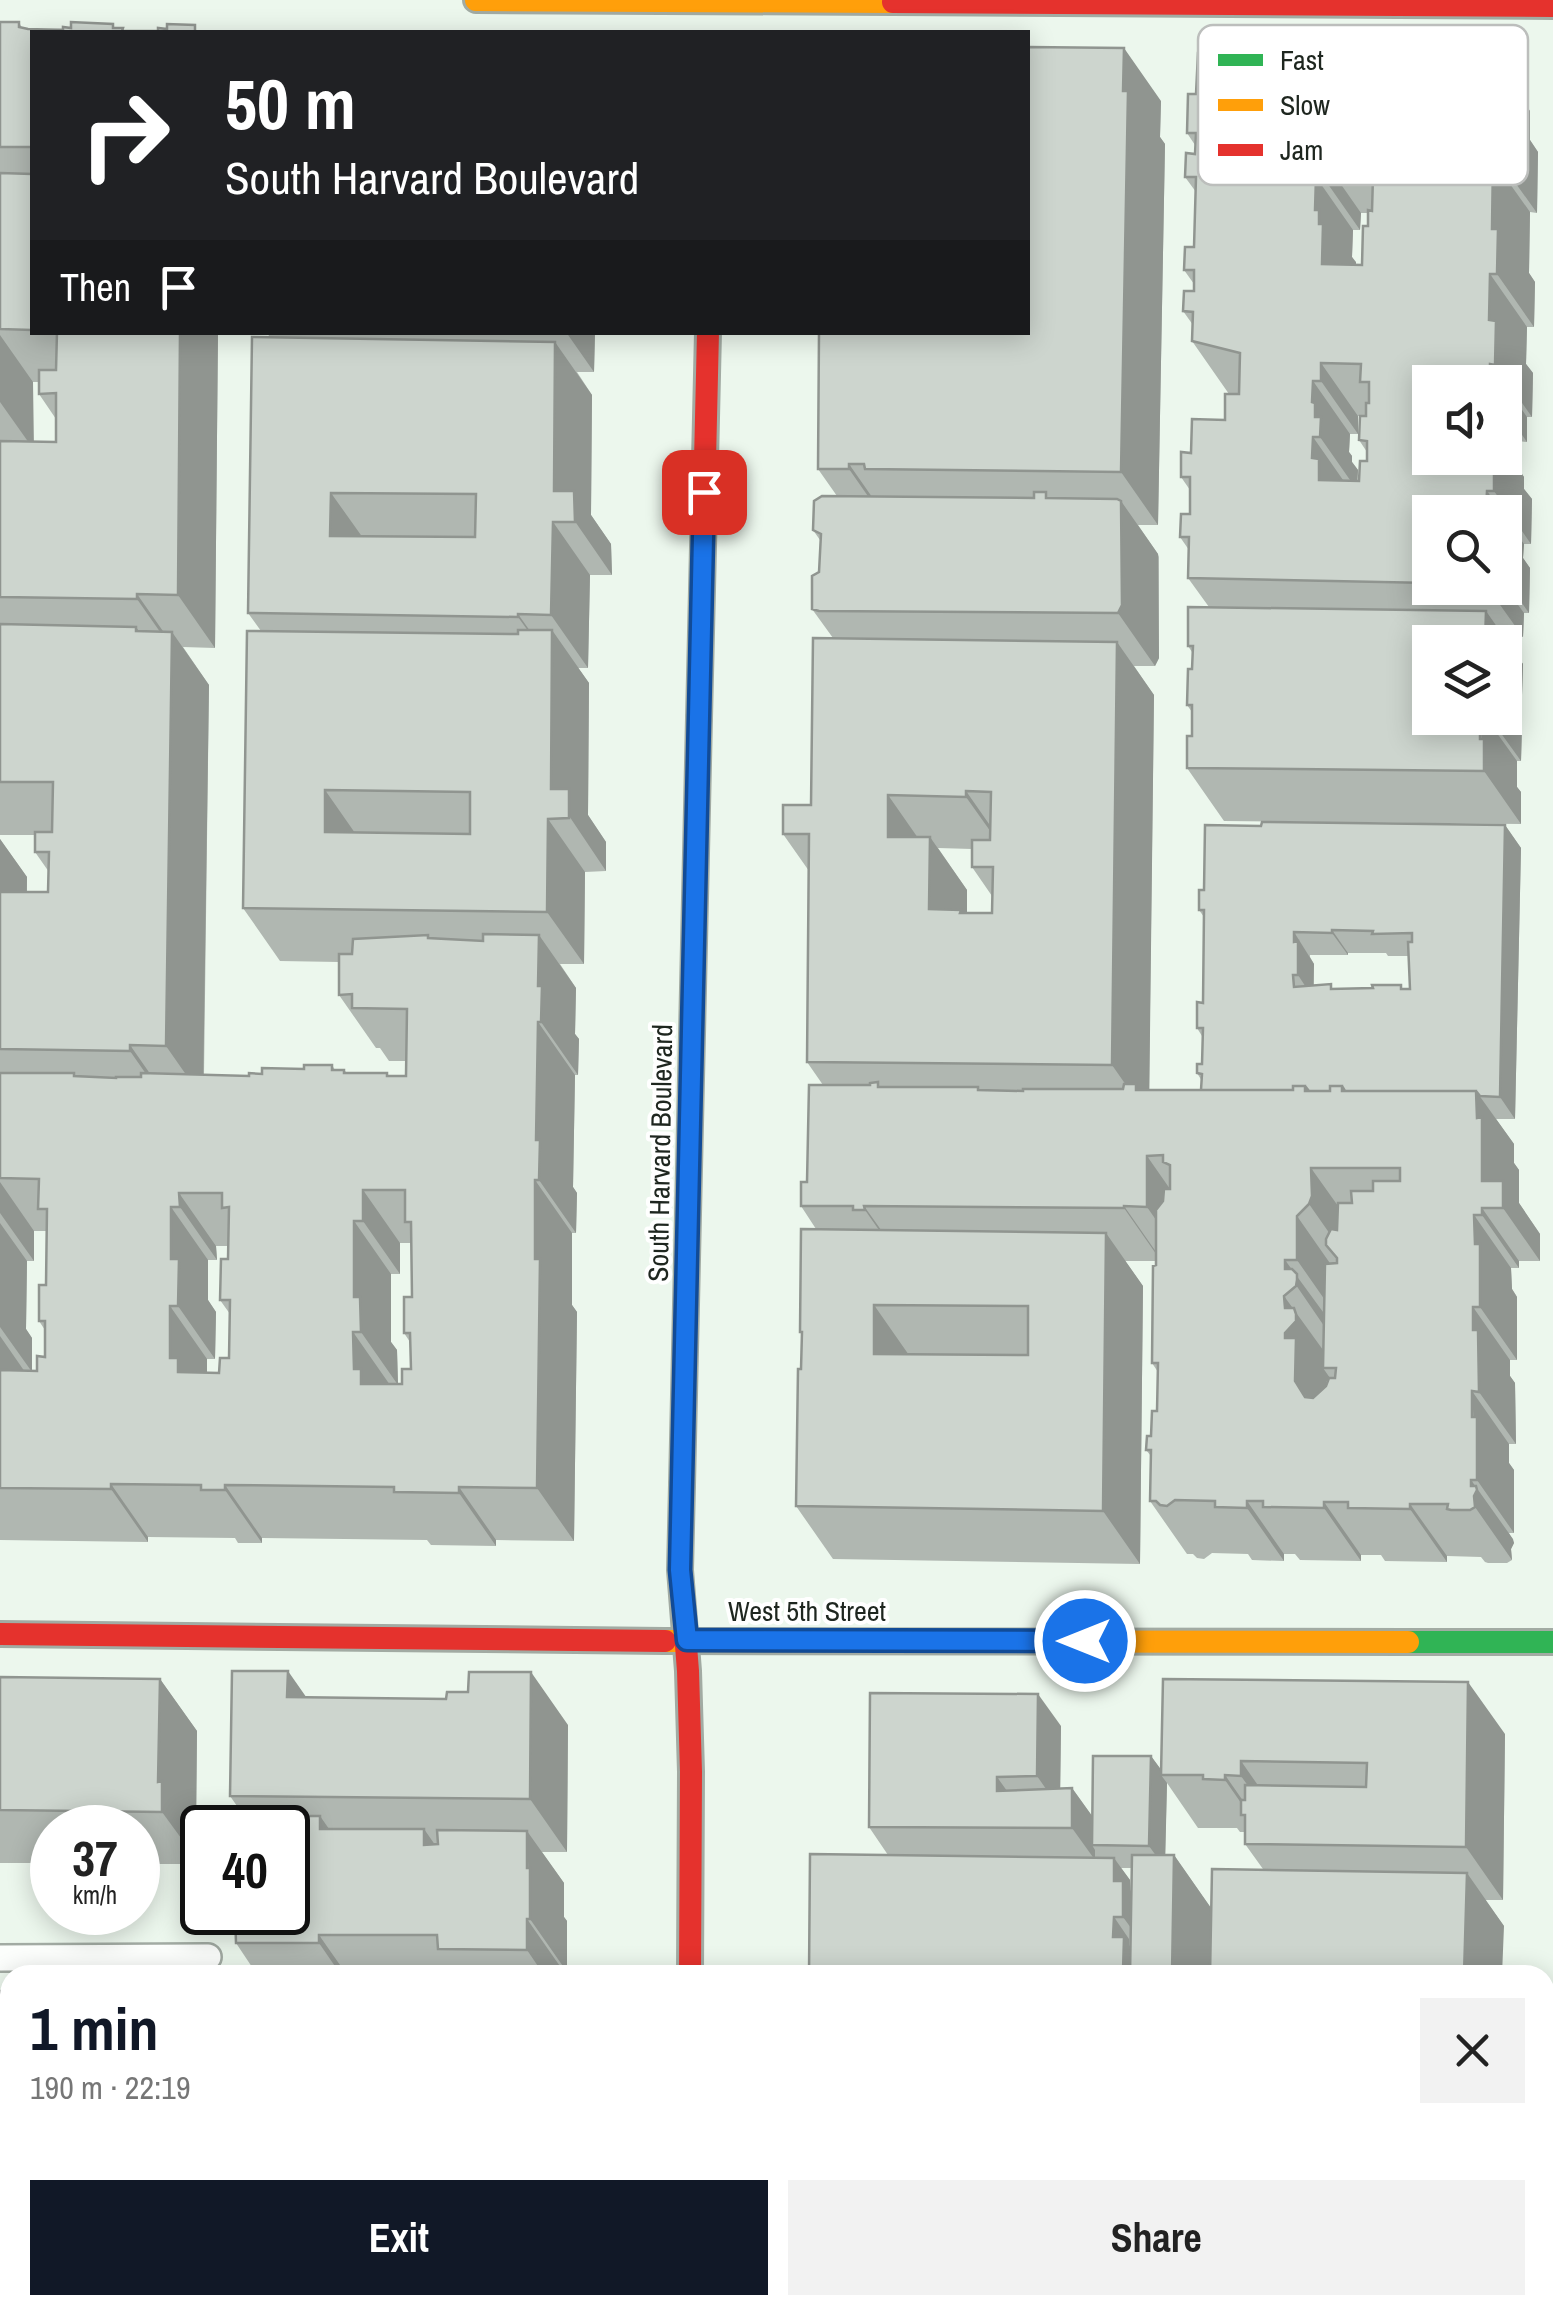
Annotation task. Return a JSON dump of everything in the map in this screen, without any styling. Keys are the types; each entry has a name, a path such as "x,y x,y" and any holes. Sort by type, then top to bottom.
{"street":[{"path":"476,0 715,7 1553,6"},
{"name":"South Harvard Boulevard","path":"690,1965 691,1715 680,1570 708,335"},
{"name":"West 5th Street","path":"0,1634 1553,1642"}],"lane":[{"path":"0,1958 208,1957"}],"building":[{"path":"0,22 19,22 19,27 28,29 63,30 30,30 30,147 0,147"},
{"path":"71,22 123,28 63,30 71,28"},
{"path":"167,24 195,25 195,30 158,30 167,29"},
{"path":"1030,47 1124,48 1123,91 1128,91 1121,472 865,469 864,464 849,464 849,469 818,469 819,335 1030,335"},
{"path":"1198,53 1198,185 1316,185 1315,210 1319,210 1319,224 1323,224 1322,264 1362,265 1363,226 1368,226 1368,210 1372,211 1373,185 1493,185 1492,229 1498,229 1497,274 1490,274 1489,320 1496,321 1495,365 1412,365 1412,475 1494,475 1494,491 1487,491 1487,495 1412,495 1412,583 1188,578 1189,537 1180,537 1181,514 1190,514 1190,477 1181,477 1181,452 1191,453 1192,419 1225,420 1225,394 1239,394 1240,353 1192,341 1193,312 1183,311 1184,291 1194,291 1194,270 1184,270 1185,247 1194,247 1196,177 1185,177 1186,153 1195,154 1196,133 1187,133 1188,94 1196,94","holes":["1321,363 1361,364 1360,382 1369,382 1369,403 1366,416 1360,416 1359,440 1367,441 1367,461 1360,461 1359,481 1319,480 1319,459 1312,458 1313,437 1320,437 1321,417 1315,417 1313,381 1321,381"]},
{"path":"0,173 30,174 30,330 0,329"},
{"path":"57,335 180,335 178,595 137,594 137,599 0,597 0,441 56,442 56,393 39,394 39,370 56,370"},
{"path":"252,337 555,342 554,491 574,491 575,522 553,522 551,615 248,613","holes":["331,493 476,494 475,537 330,536"]},
{"path":"1034,492 1046,492 1046,498 1121,501 1122,605 1118,613 812,609 812,576 819,572 821,534 813,530 814,501 822,496 1034,498"},
{"path":"1188,607 1486,611 1486,625 1412,625 1412,735 1480,735 1484,739 1484,771 1187,768 1187,736 1192,736 1192,705 1187,705 1188,669 1192,669 1193,646 1188,646"},
{"path":"0,624 136,627 136,631 172,632 166,1046 130,1045 130,1051 0,1049 0,892 48,892 49,852 35,852 35,832 52,832 53,782 0,782"},
{"path":"518,630 552,630 551,789 569,789 569,818 548,819 547,912 243,908 247,631 518,634","holes":["325,790 470,792 470,834 325,832"]},
{"path":"813,638 1117,642 1112,1065 807,1062 809,834 783,834 783,805 811,805","holes":["966,791 991,792 990,840 972,840 972,867 993,867 992,913 929,909 930,837 888,837 888,795 966,797"]},
{"path":"1262,822 1505,825 1500,1097 1480,1096 1476,1091 1345,1091 1342,1086 1330,1086 1330,1091 1309,1091 1305,1086 1293,1086 1293,1090 1201,1090 1202,1074 1197,1073 1197,1064 1202,1064 1203,1028 1197,1028 1197,1002 1203,1003 1204,910 1199,910 1199,890 1204,890 1205,825 1261,826","holes":["1373,931 1372,934 1412,933 1412,942 1408,942 1410,989 1401,989 1401,985 1294,987 1293,975 1298,975 1298,941 1294,942 1294,932"]},
{"path":"483,934 539,935 538,986 542,986 536,1140 540,1140 539,1180 535,1180 535,1259 540,1259 537,1488 459,1487 459,1493 394,1492 394,1487 225,1485 225,1490 201,1490 201,1485 111,1484 111,1489 0,1488 0,1370 37,1371 37,1356 45,1357 39,1285 46,1285 47,1209 38,1209 39,1179 0,1178 0,1073 74,1073 116,1078 141,1077 141,1073 249,1076 262,1074 262,1068 332,1065 332,1070 344,1073 406,1076 407,1009 352,1008 352,994 339,995 339,954 352,954 353,939 428,935 483,941","holes":["363,1190 405,1190 405,1222 411,1222 412,1297 404,1297 404,1333 410,1333 411,1369 402,1369 402,1384 361,1384 361,1369 354,1369 353,1332 361,1332 360,1297 354,1297 354,1221 363,1221","179,1193 222,1193 222,1208 229,1207 228,1259 221,1259 220,1300 230,1300 229,1358 220,1358 219,1373 178,1372 178,1358 170,1358 170,1306 178,1306 179,1259 171,1259 171,1207 180,1207"]},
{"path":"878,1082 878,1087 1023,1091 1123,1089 1124,1084 1136,1084 1136,1090 1293,1090 1293,1086 1305,1086 1305,1091 1330,1091 1330,1086 1342,1086 1342,1091 1476,1091 1477,1118 1482,1117 1482,1181 1503,1181 1503,1208 1482,1208 1482,1215 1474,1215 1475,1244 1480,1244 1480,1307 1473,1307 1473,1330 1478,1330 1479,1392 1472,1391 1472,1417 1477,1417 1477,1480 1471,1480 1471,1486 1477,1490 1475,1507 1451,1510 1447,1509 1448,1504 1410,1504 1410,1509 1348,1508 1348,1502 1324,1502 1324,1508 1263,1507 1263,1501 1247,1501 1247,1508 1215,1507 1215,1501 1175,1500 1167,1506 1150,1501 1151,1450 1146,1450 1152,1411 1157,1411 1158,1363 1152,1363 1156,1210 1163,1201 1164,1189 1170,1189 1170,1165 1163,1162 1163,1155 1147,1156 1147,1207 864,1206 865,1210 853,1210 853,1206 801,1206 801,1182 807,1182 809,1085","holes":["1311,1168 1400,1168 1400,1181 1373,1181 1373,1191 1351,1191 1352,1203 1338,1203 1337,1230 1331,1229 1326,1239 1337,1263 1325,1264 1323,1368 1336,1368 1335,1378 1329,1378 1313,1398 1305,1397 1295,1381 1296,1338 1285,1338 1296,1314 1294,1308 1285,1308 1284,1296 1296,1286 1297,1274 1285,1269 1285,1260 1297,1260 1297,1216 1312,1196"]},
{"path":"801,1229 1106,1233 1103,1511 796,1506","holes":["874,1305 1028,1306 1028,1355 874,1354"]},
{"path":"232,1671 288,1671 287,1697 446,1699 447,1692 468,1692 469,1672 531,1672 530,1799 230,1796"},
{"path":"0,1677 160,1679 158,1782 162,1781 162,1812 160,1805 30,1805 30,1810 0,1810"},
{"path":"1163,1679 1468,1682 1466,1847 1245,1844 1241,1800 1245,1800 1245,1785 1366,1787 1367,1763 1241,1761 1241,1776 1225,1775 1225,1780 1203,1779 1203,1775 1161,1775"},
{"path":"870,1693 1038,1694 1037,1776 997,1777 997,1791 1072,1788 1072,1828 869,1827"},
{"path":"1093,1756 1151,1756 1149,1846 1092,1845"},
{"path":"310,1816 320,1816 320,1829 424,1829 424,1845 438,1844 437,1830 527,1831 527,1950 438,1949 437,1935 319,1935 319,1943 236,1943 236,1935 310,1935"},
{"path":"810,1854 1114,1858 1114,1881 1123,1881 1123,1917 1114,1917 1113,1937 1124,1937 1123,1965 809,1965"},
{"path":"1132,1855 1174,1855 1172,1965 1130,1965"},
{"path":"1212,1869 1467,1873 1464,1965 1210,1965"}],"traffic: fast":[{"path":"682,1485 699,718"},
{"path":"1408,1642 1553,1642"}],"traffic: slow":[{"path":"476,0 893,2"},
{"path":"665,1641 1408,1642"}],"traffic: jam":[{"path":"893,2 1553,6"},
{"path":"699,718 708,335"},
{"path":"682,1485 680,1570 691,1772 690,1965"},
{"path":"0,1634 665,1641"}],"route":[{"path":"704,492 680,1570 687,1640 1085,1641"}]}
